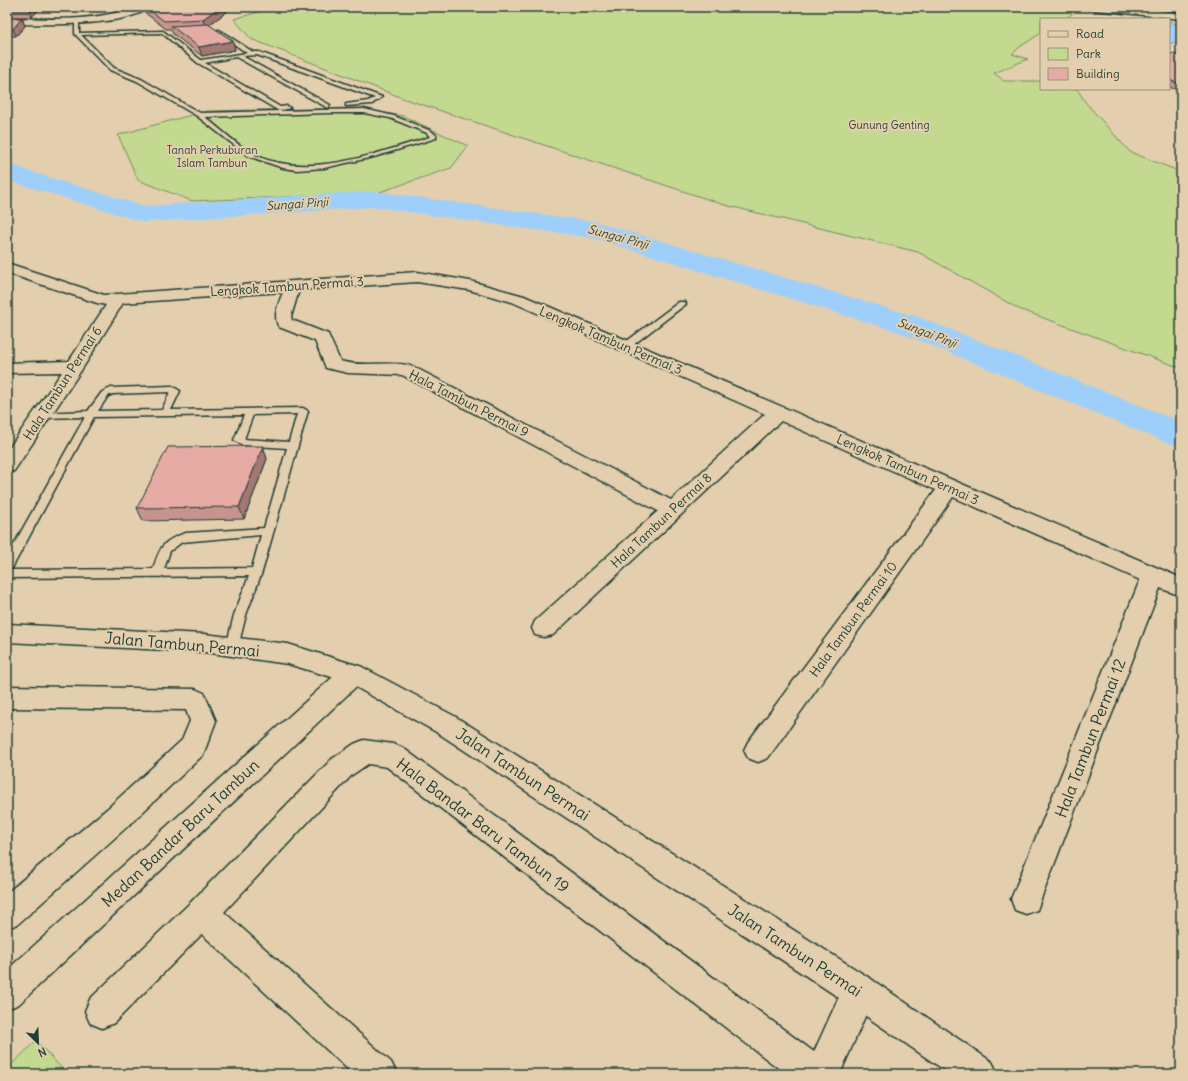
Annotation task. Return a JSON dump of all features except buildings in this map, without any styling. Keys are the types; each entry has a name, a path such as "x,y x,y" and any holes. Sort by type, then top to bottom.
{"street":[{"path":"7,21 77,21 116,17 144,7"},
{"path":"1095,7 1180,13"},
{"name":"Lengkok Tambun Permai 3","path":"7,268 92,298 103,300 417,277 470,286 518,299 1181,588"},
{"name":"Hala Tambun Permai 9","path":"293,285 283,317 285,323 322,338 332,364 344,368 393,367 406,370 673,510"},
{"name":"Hala Tambun Permai 6","path":"7,466 43,415 117,300"},
{"path":"7,368 75,366"},
{"name":"Hala Tambun Permai 8","path":"544,628 779,412"},
{"name":"Hala Tambun Permai 10","path":"758,750 949,487"},
{"name":"Hala Tambun Permai 12","path":"1026,899 1153,576"},
{"name":"Jalan Tambun Permai","path":"7,633 204,643 288,654 353,674 447,725 859,991 980,1074"},
{"name":"Medan Bandar Baru Tambun","path":"7,992 353,674"},
{"path":"7,697 195,700 203,721 193,747 118,818 7,912"},
{"name":"Hala Bandar Baru Tambun 19","path":"102,1011 202,913 342,767 364,752 393,756 815,1074"},
{"path":"202,913 379,1074"},
{"path":"822,1074 859,991"}],"lane":[{"path":"77,21 77,34 112,69 139,80 192,112 200,115 250,155 291,168 311,168 399,150 433,138 433,135 429,132 392,117 364,111 328,110 200,115"},
{"path":"212,29 251,53"},
{"path":"162,32 200,62 279,109 367,103 375,101 379,97 316,75 263,54 251,53 200,62"},
{"path":"77,34 169,32"},
{"path":"237,55 328,106"},
{"path":"626,346 682,304"},
{"path":"7,567 91,414 105,394 108,392 172,388 175,391 165,413"},
{"path":"250,411 240,438 242,442 293,445"},
{"path":"43,415 303,411 256,572 240,615 232,647"},
{"path":"157,573 168,544 175,539 268,531"},
{"path":"7,574 256,572"}],"shaded area":[{"path":"23,7 90,7 33,16"}],"green space":[{"name":"Gunung Genting","path":"276,7 1071,7 1072,14 1066,18 1040,18 1040,34 1012,54 1028,59 994,73 1004,81 1040,81 1040,90 1078,90 1086,103 1130,152 1181,172 1181,368 1019,309 918,252 725,205 405,99 251,39 234,19"},
{"name":"Tanah Perkuburan Islam Tambun","path":"356,108 403,116 468,146 451,168 377,193 192,201 138,180 118,135 206,111"},
{"path":"36,1041 67,1074 7,1074 7,1069"}],"water":[{"path":"1170,21 1181,26 1181,44 1170,43"}],"waterway":[{"name":"Sungai Pinji","path":"7,169 22,177 143,214 373,199 597,230 910,325 1181,435"}]}
